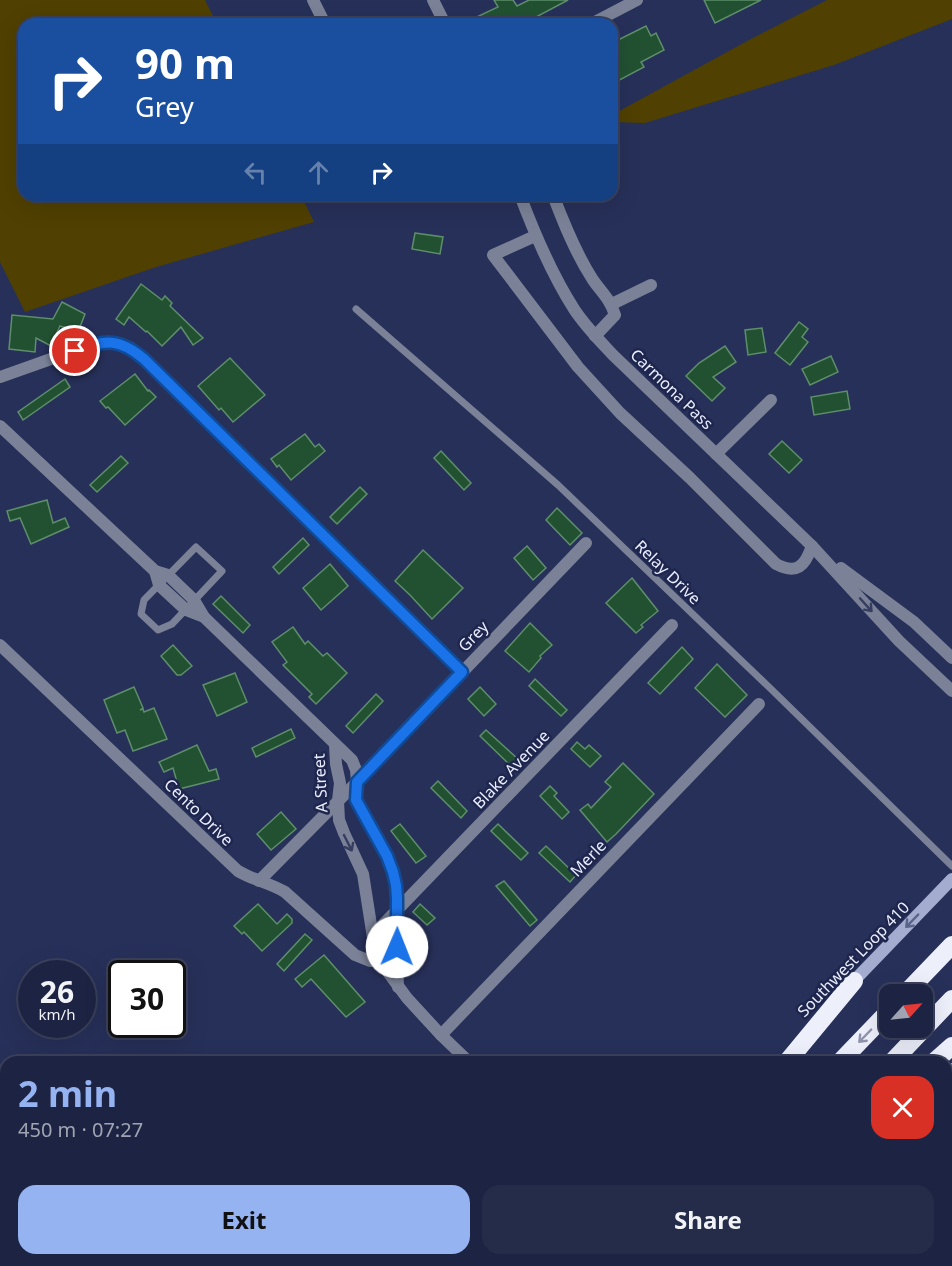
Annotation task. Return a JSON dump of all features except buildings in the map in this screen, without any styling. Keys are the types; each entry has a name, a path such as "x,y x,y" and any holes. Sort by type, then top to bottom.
{"highway":[{"path":"915,984 952,945"},
{"path":"792,1056 854,981"},
{"path":"898,1056 952,999"},
{"path":"846,1056 879,1021"},
{"path":"941,1056 952,1046"}],"main road":[{"name":"Southwest Loop 410","path":"783,1056 952,879"}],"street":[{"path":"313,0 322,18"},
{"path":"433,0 442,18"},
{"path":"602,18 637,0"},
{"name":"Carmona Pass","path":"522,201 535,236 555,277 575,310 595,336 812,546 899,641 950,686"},
{"path":"555,201 573,244 593,280 612,303 615,315 595,336"},
{"path":"535,236 493,255 578,367 620,413 690,478 776,564 786,569 799,567 809,557 812,546"},
{"path":"612,303 651,285"},
{"path":"0,377 93,344 119,343 130,348 144,359 462,672"},
{"path":"716,454 771,400"},
{"name":"A Street","path":"0,426 155,571 168,575 190,605"},
{"name":"Grey","path":"259,881 586,543"},
{"name":"Carmona Pass","path":"812,546 914,622 952,658"},
{"path":"155,571 159,585"},
{"name":"A Street","path":"159,585 204,617 352,760 356,770 356,800 387,856 396,885 398,987"},
{"name":"Blake Avenue","path":"373,935 672,625"},
{"name":"Cento Drive","path":"0,645 238,871 276,886 285,892 355,955 370,961 397,960"},
{"name":"Merle","path":"441,1035 759,704"},
{"name":"A Street","path":"334,745 339,783 339,820 363,874 379,960 406,998 463,1056"}],"lane":[{"name":"Relay Drive","path":"356,309 558,485 952,866"},
{"path":"196,547 222,571 172,624 158,630 141,614 144,600 168,575 196,547"}],"shaded area":[{"path":"0,0 205,0 214,18 18,18 18,201 304,201 314,222 156,267 25,312 0,262"},
{"path":"827,0 952,0 952,19 834,65 645,123 618,122 618,112"}],"route":[{"path":"75,351 93,344 119,343 144,359 462,672 357,782 356,800 387,856 393,872 397,898 397,947"}]}
